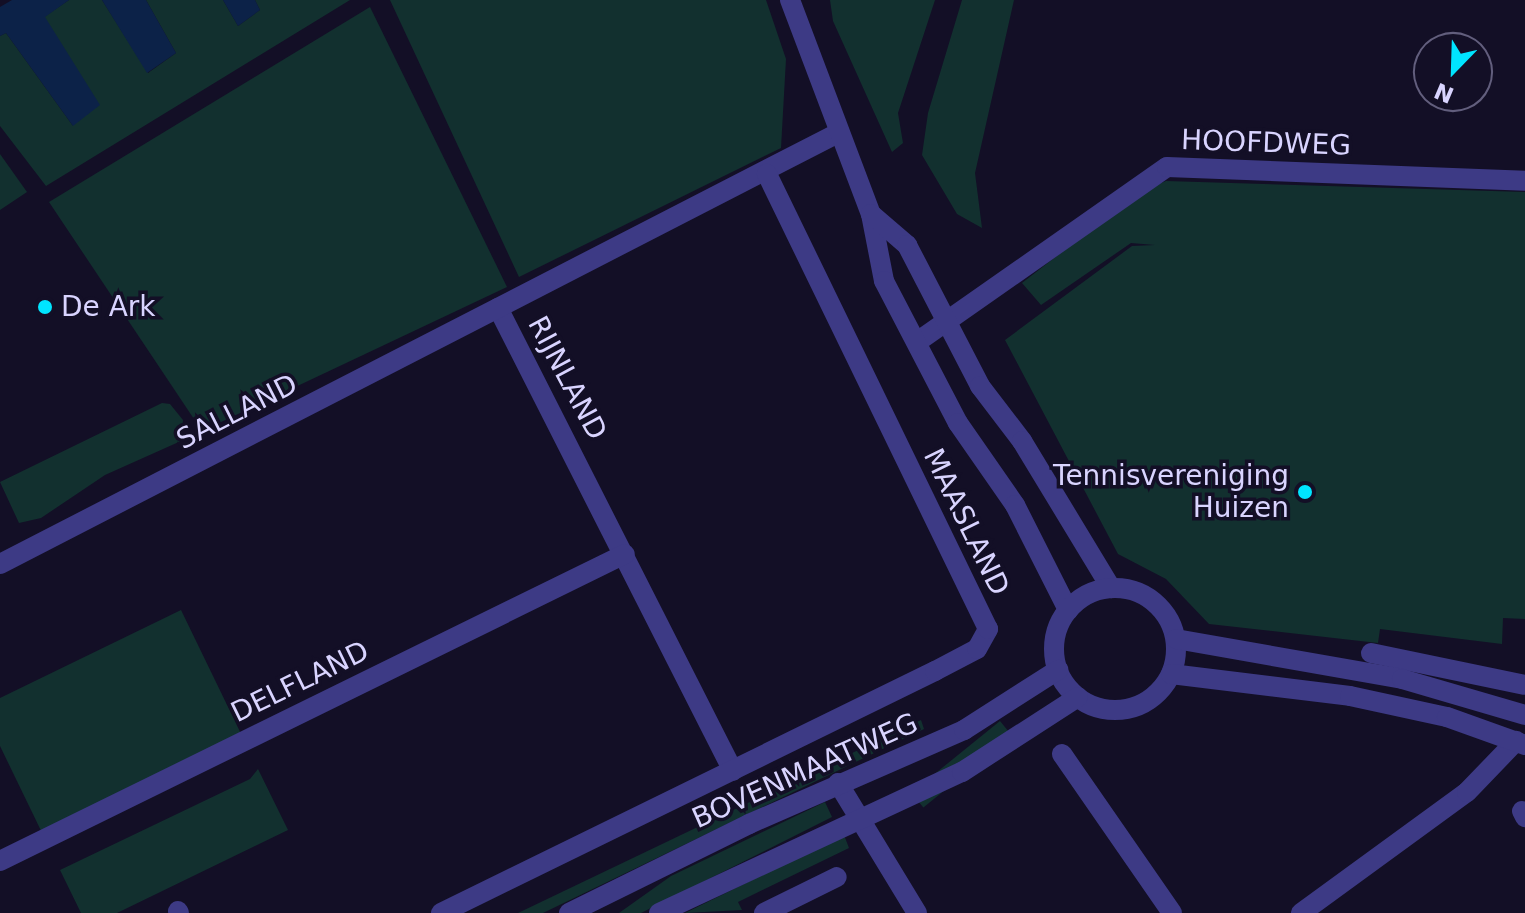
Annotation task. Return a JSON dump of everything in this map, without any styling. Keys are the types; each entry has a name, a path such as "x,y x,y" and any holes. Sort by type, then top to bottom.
{"street":[{"path":"790,0 836,134 871,214 884,281 958,423 1015,505 1068,610"},
{"name":"RIJNLAND","path":"733,771 498,308 767,174 836,134"},
{"name":"HOOFDWEG","path":"917,342 1167,167 1525,181"},
{"name":"MAASLAND","path":"733,771 977,649 988,629 767,174"},
{"path":"871,214 907,245 945,325 1111,588 1153,601 1176,639 1171,674 1153,697 1135,707 1106,709 1078,697 1058,670 1054,643 1068,610 1111,588"},
{"name":"SALLAND","path":"0,564 498,308"},
{"name":"DELFLAND","path":"0,861 625,554"},
{"path":"1176,639 1402,679 1525,715"},
{"path":"1371,653 1524,683"},
{"name":"BOVENMAATWEG","path":"569,913 838,783 964,730 1058,670"},
{"path":"1171,674 1350,696 1521,743"},
{"path":"659,913 856,818 962,772 1078,697"},
{"path":"1301,913 1467,792 1521,743"},
{"path":"1062,754 1172,913"},
{"name":"BOVENMAATWEG","path":"441,913 733,771"},
{"path":"838,783 856,818 917,913"},
{"path":"764,913 837,877"}],"green space":[{"path":"69,0 102,0 148,73 176,53 146,0 223,0 238,26 260,10 255,0 350,0 46,186 0,126 0,36 6,33 73,126 44,17"},
{"path":"390,0 766,0 786,59 781,148 519,277"},
{"path":"830,0 935,0 898,113 903,143 892,152 833,21"},
{"path":"962,0 1014,0 975,173 982,228 957,214 922,155 928,113"},
{"path":"370,7 507,287 202,431 49,202"},
{"path":"0,154 27,192 0,210"},
{"name":"Tennisvereniging Huizen","path":"1166,181 1525,192 1525,619 1503,618 1502,644 1380,629 1378,643 1209,624 1166,579 1118,554 1005,340 1132,246 1155,245 1131,243 1041,305 1022,283 1139,192"},
{"path":"162,403 170,404 183,420 181,441 105,475 41,518 19,523 0,482"},
{"path":"181,610 245,742 46,841 0,746 0,698"},
{"path":"921,720 924,729 543,913 518,913"},
{"path":"1000,721 1012,736 923,808 911,793"},
{"path":"258,769 288,830 117,913 81,913 60,870 250,779"},
{"path":"825,802 832,817 641,913 619,913 671,876"},
{"path":"844,835 849,848 738,902 742,910 685,913"}],"water":[{"path":"12,0 69,0 45,17 100,105 73,126 6,33 0,36 0,7"},
{"path":"102,0 146,0 176,53 147,73"},
{"path":"223,0 255,0 260,10 238,26"}],"place":[{"name":"De Ark","path":"45,307"},
{"name":"Tennisvereniging Huizen","path":"1305,492"}]}
